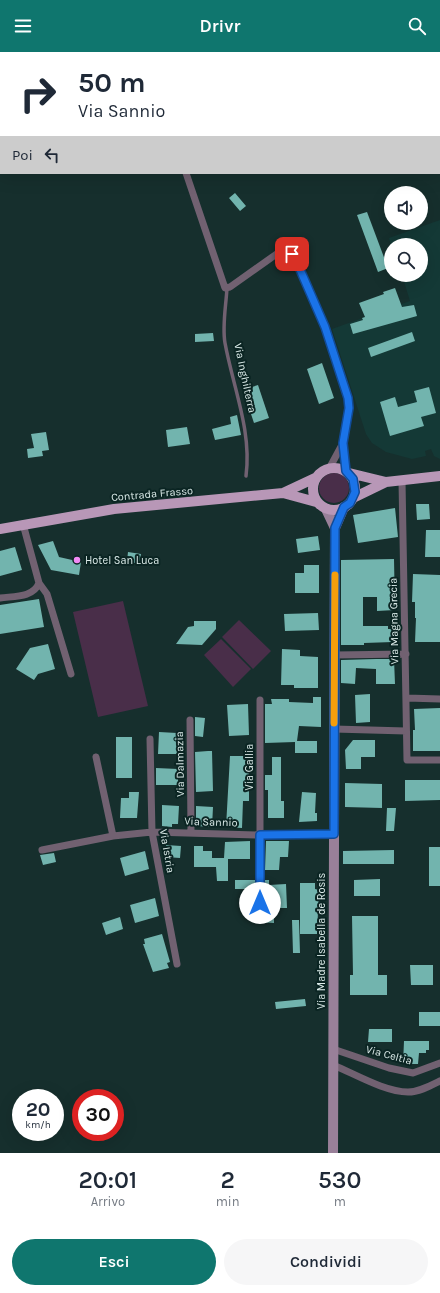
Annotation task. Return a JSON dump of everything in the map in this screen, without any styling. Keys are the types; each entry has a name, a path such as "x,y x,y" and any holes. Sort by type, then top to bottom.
{"main road":[{"path":"386,482 353,498 339,510 326,509 316,502 312,490 315,478 324,469 330,467 337,467 348,472 386,482 440,476"},
{"path":"348,472 355,486 353,498"},
{"name":"Contrada Frasso","path":"0,529 114,509 283,493 315,478"},
{"name":"Contrada Frasso","path":"283,493 316,502"}],"street":[{"name":"Via Inghilterra","path":"186,174 224,287 227,288"},
{"path":"227,288 278,253 288,252 295,258 325,327 348,398 349,408 343,443 330,467"},
{"path":"343,443 348,472"},
{"name":"Via Magna Grecia","path":"402,481 407,760 440,760"},
{"name":"Via Madre Isabella de Rosis","path":"333,1153 335,528 344,507"},
{"name":"Via Madre Isabella de Rosis","path":"326,509 335,528"},
{"path":"23,524 39,583 47,594 71,674"},
{"path":"0,598 30,594 36,590 39,583"},
{"path":"335,655 406,654"},
{"path":"406,698 440,699"},
{"name":"Via Gallia","path":"260,700 260,835"},
{"name":"Via Dalmazia","path":"190,720 191,832"},
{"path":"334,729 406,731"},
{"name":"Via Istria","path":"150,739 152,832 177,964"},
{"path":"96,757 114,836"},
{"name":"Via Sannio","path":"42,850 114,836 152,832 260,835 334,834"},
{"path":"260,835 260,903"},
{"name":"Via Celtia","path":"333,1049 389,1068 413,1073 440,1063"},
{"path":"333,1066 395,1090 409,1092 426,1088 440,1081"}],"lane":[{"name":"Via Inghilterra","path":"227,288 225,342 247,439 249,456 246,476"}],"shaded area":[{"path":"440,220 440,459 434,456 431,449 425,451 426,456 412,459 386,452 372,443 366,434 332,329 410,301 404,282 428,282 428,238 389,238 412,230 428,230 428,224"},
{"path":"334,473 340,474 348,482 348,494 340,502 334,503 328,502 320,494 319,488 320,482 328,474"},
{"path":"123,601 148,706 98,717 73,612"},
{"path":"239,620 271,651 253,669 222,637"},
{"path":"221,639 251,669 233,687 204,655"}],"building":[{"path":"235,193 246,206 240,211 229,198"},
{"path":"367,212 384,257 384,270 378,272 357,215"},
{"path":"395,288 402,307 414,305 417,316 353,334 350,324 363,320 362,318 365,317 359,303 384,294 383,292"},
{"path":"412,332 415,341 371,357 368,348"},
{"path":"213,333 214,341 195,342 195,334"},
{"path":"322,363 334,398 319,404 307,369"},
{"path":"258,385 269,418 254,423 243,390"},
{"path":"429,387 436,413 421,417 424,426 390,436 380,402 395,397 398,407 417,402 414,391"},
{"path":"237,415 241,435 215,440 212,429 231,424 230,417"},
{"path":"187,427 190,444 168,447 166,430"},
{"path":"46,432 49,450 42,451 43,456 28,458 27,449 34,448 31,434"},
{"path":"416,504 429,504 430,519 417,520"},
{"path":"395,508 398,537 358,543 353,515"},
{"path":"426,530 440,530 440,557 425,557"},
{"path":"318,536 320,550 298,553 296,539"},
{"path":"53,541 59,557 81,562 79,575 51,570 38,545"},
{"path":"15,547 22,570 0,576 0,551"},
{"path":"128,552 141,554 139,564 127,561"},
{"path":"394,559 395,610 377,611 377,597 363,597 363,626 388,626 388,629 393,629 393,642 364,643 364,645 341,645 341,560"},
{"path":"304,565 319,565 319,593 295,593 295,573 304,573"},
{"path":"413,574 440,575 440,642 415,642 415,602 412,602"},
{"path":"39,599 44,627 0,634 0,605"},
{"path":"318,613 319,630 285,631 284,614"},
{"path":"194,621 216,621 216,629 202,645 176,644 188,627 194,626"},
{"path":"48,644 55,669 38,674 34,680 16,669 30,648"},
{"path":"282,649 300,650 300,656 318,657 318,688 294,688 294,685 281,685"},
{"path":"394,659 395,684 376,684 376,669 356,668 355,684 341,683 341,660"},
{"path":"370,694 370,722 356,723 355,695"},
{"path":"313,697 321,697 321,727 299,726 297,741 317,741 317,753 295,753 295,742 265,743 265,704 272,704 271,699 289,699 289,702 313,703"},
{"path":"248,704 249,735 229,736 227,705"},
{"path":"440,708 440,751 413,751 413,730 415,730 414,709"},
{"path":"195,717 205,718 203,737 195,736"},
{"path":"159,732 177,733 177,754 158,754"},
{"path":"116,737 132,737 132,778 116,778"},
{"path":"353,740 375,740 375,757 361,757 361,769 346,769 345,750"},
{"path":"212,751 213,791 196,792 195,752"},
{"path":"230,756 249,756 249,801 243,801 242,828 226,827"},
{"path":"272,757 281,757 281,801 284,801 284,818 268,818 268,790 265,790 265,775 272,775"},
{"path":"156,768 178,769 178,785 156,785"},
{"path":"405,780 440,780 440,800 405,801"},
{"path":"345,783 382,784 382,808 345,807"},
{"path":"129,792 139,792 137,818 120,818 121,798 129,798"},
{"path":"302,792 316,793 315,813 317,813 317,821 299,822"},
{"path":"162,805 179,806 178,824 172,824 172,827 162,826"},
{"path":"196,806 213,807 212,827 196,826"},
{"path":"387,808 396,808 394,831 386,831"},
{"path":"250,841 250,859 228,859 228,881 217,881 216,867 194,867 194,846 203,846 203,851 212,851 212,858 224,858 225,842"},
{"path":"266,841 289,841 288,857 280,857 279,870 265,870"},
{"path":"166,845 181,846 180,858 166,857"},
{"path":"429,847 440,847 440,886 429,886"},
{"path":"394,850 394,864 343,864 343,851"},
{"path":"145,851 149,869 125,876 120,858"},
{"path":"54,853 56,862 43,865 40,855"},
{"path":"380,879 380,896 354,896 354,880"},
{"path":"235,880 255,880 255,889 235,889"},
{"path":"265,880 269,880 269,885 286,884 287,908 274,908 274,923 257,922 257,911 265,911"},
{"path":"300,883 315,883 315,889 319,890 317,934 300,934"},
{"path":"155,898 159,916 135,923 130,905"},
{"path":"352,916 378,916 378,975 387,975 387,995 350,995 350,975 353,975"},
{"path":"120,917 123,929 106,935 102,923"},
{"path":"292,920 299,920 300,953 293,953"},
{"path":"162,934 170,962 167,963 169,968 153,972 143,944 145,944 144,939"},
{"path":"410,965 433,965 433,985 411,985"},
{"path":"305,999 306,1006 276,1009 275,1002"},
{"path":"419,1012 440,1012 440,1026 419,1026"},
{"path":"369,1029 392,1029 392,1042 368,1042"},
{"path":"404,1041 429,1041 429,1050 426,1050 426,1053 419,1053 418,1064 403,1064"}],"slow traffic":[{"path":"334,723 335,575"}],"place":[{"name":"Hotel San Luca","path":"77,560"}],"route":[{"path":"260,903 260,835 334,834 335,528 344,507 350,503 355,492 353,479 346,471 343,443 349,408 348,398 325,327 292,254"}]}
